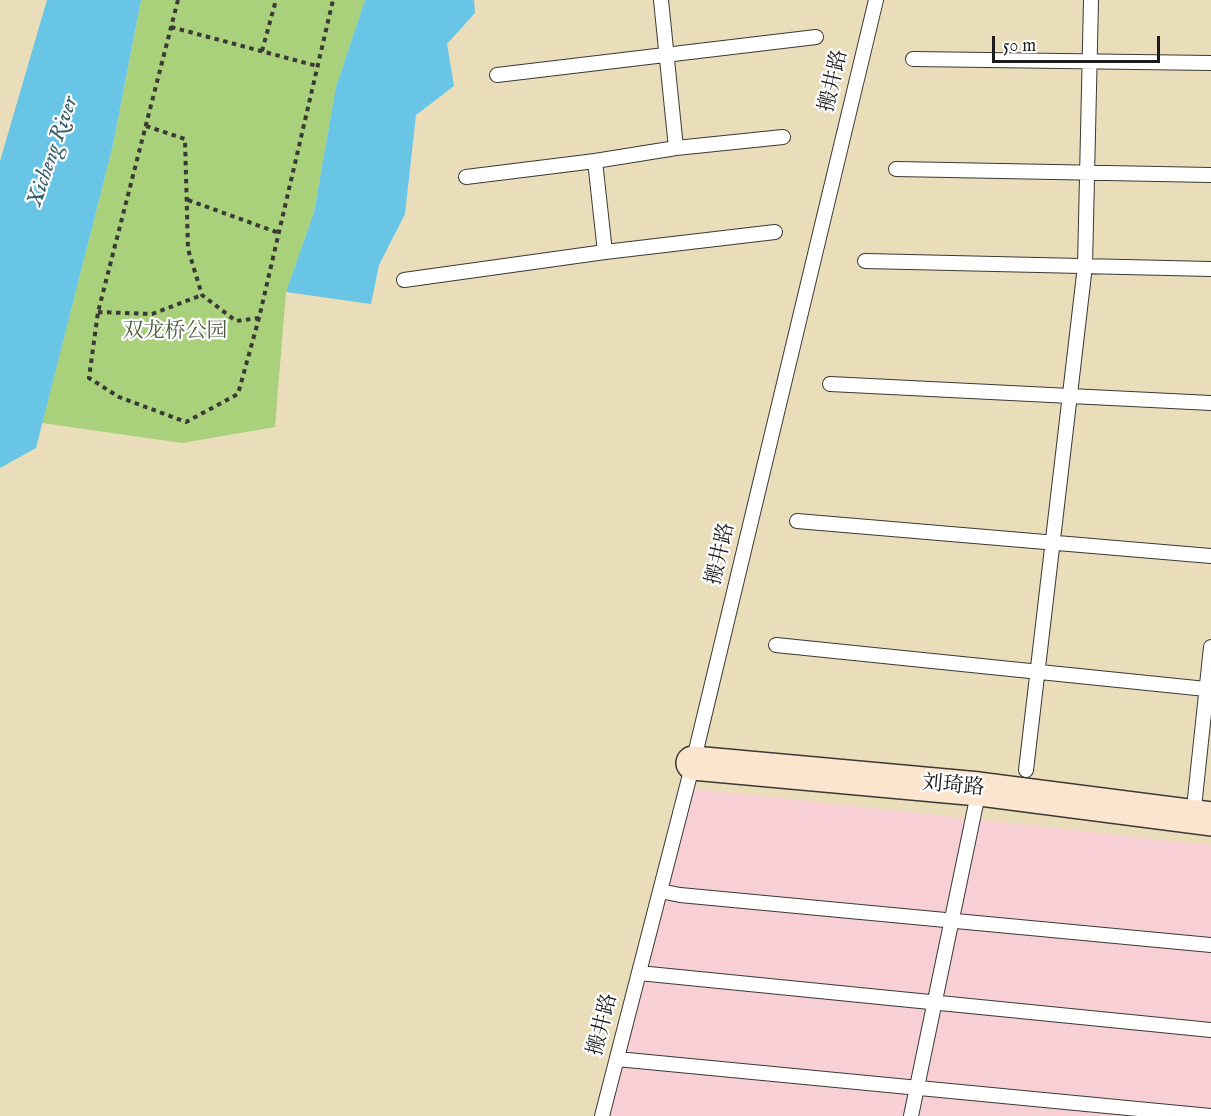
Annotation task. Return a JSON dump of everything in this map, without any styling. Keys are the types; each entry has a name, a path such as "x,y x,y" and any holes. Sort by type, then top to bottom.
{"street":[{"name":"刘琦路","path":"693,763 979,789 1202,818"}],"lane":[{"path":"661,0 676,148"},
{"name":"搬井路","path":"602,1116 693,763 876,0"},
{"path":"1026,770 1085,266 1091,0"},
{"path":"497,75 816,37"},
{"path":"913,59 1211,63"},
{"path":"466,177 676,148 783,137"},
{"path":"595,161 605,252"},
{"path":"896,169 1211,175"},
{"path":"404,280 605,252 775,232"},
{"path":"865,261 1211,269"},
{"path":"830,384 1211,403"},
{"path":"797,521 1211,556"},
{"path":"776,645 1206,689"},
{"path":"1202,818 1206,689 1211,647"},
{"path":"911,1116 979,789"},
{"path":"660,891 1211,945"},
{"path":"639,974 1211,1030"},
{"path":"617,1059 1211,1116"}],"path":[{"path":"178,0 98,312 89,378 119,397 186,422 238,394 259,318 333,0"},
{"path":"262,51 276,0"},
{"path":"171,27 317,66"},
{"path":"146,126 185,139 188,249 202,295 236,321 259,318"},
{"path":"188,200 279,233"},
{"path":"98,312 152,314 202,295"}],"shaded area":[{"path":"689,788 1211,845 1211,1116 606,1116"}],"green space":[{"name":"双龙桥公园","path":"141,0 365,0 336,87 314,212 286,292 275,427 182,443 42,423 113,145"}],"water":[{"name":"Xicheng River","path":"47,0 141,0 113,145 36,448 0,468 0,161"},
{"path":"365,0 474,0 475,13 447,44 454,86 416,115 405,214 379,265 371,304 286,292 314,212 336,87"}]}
